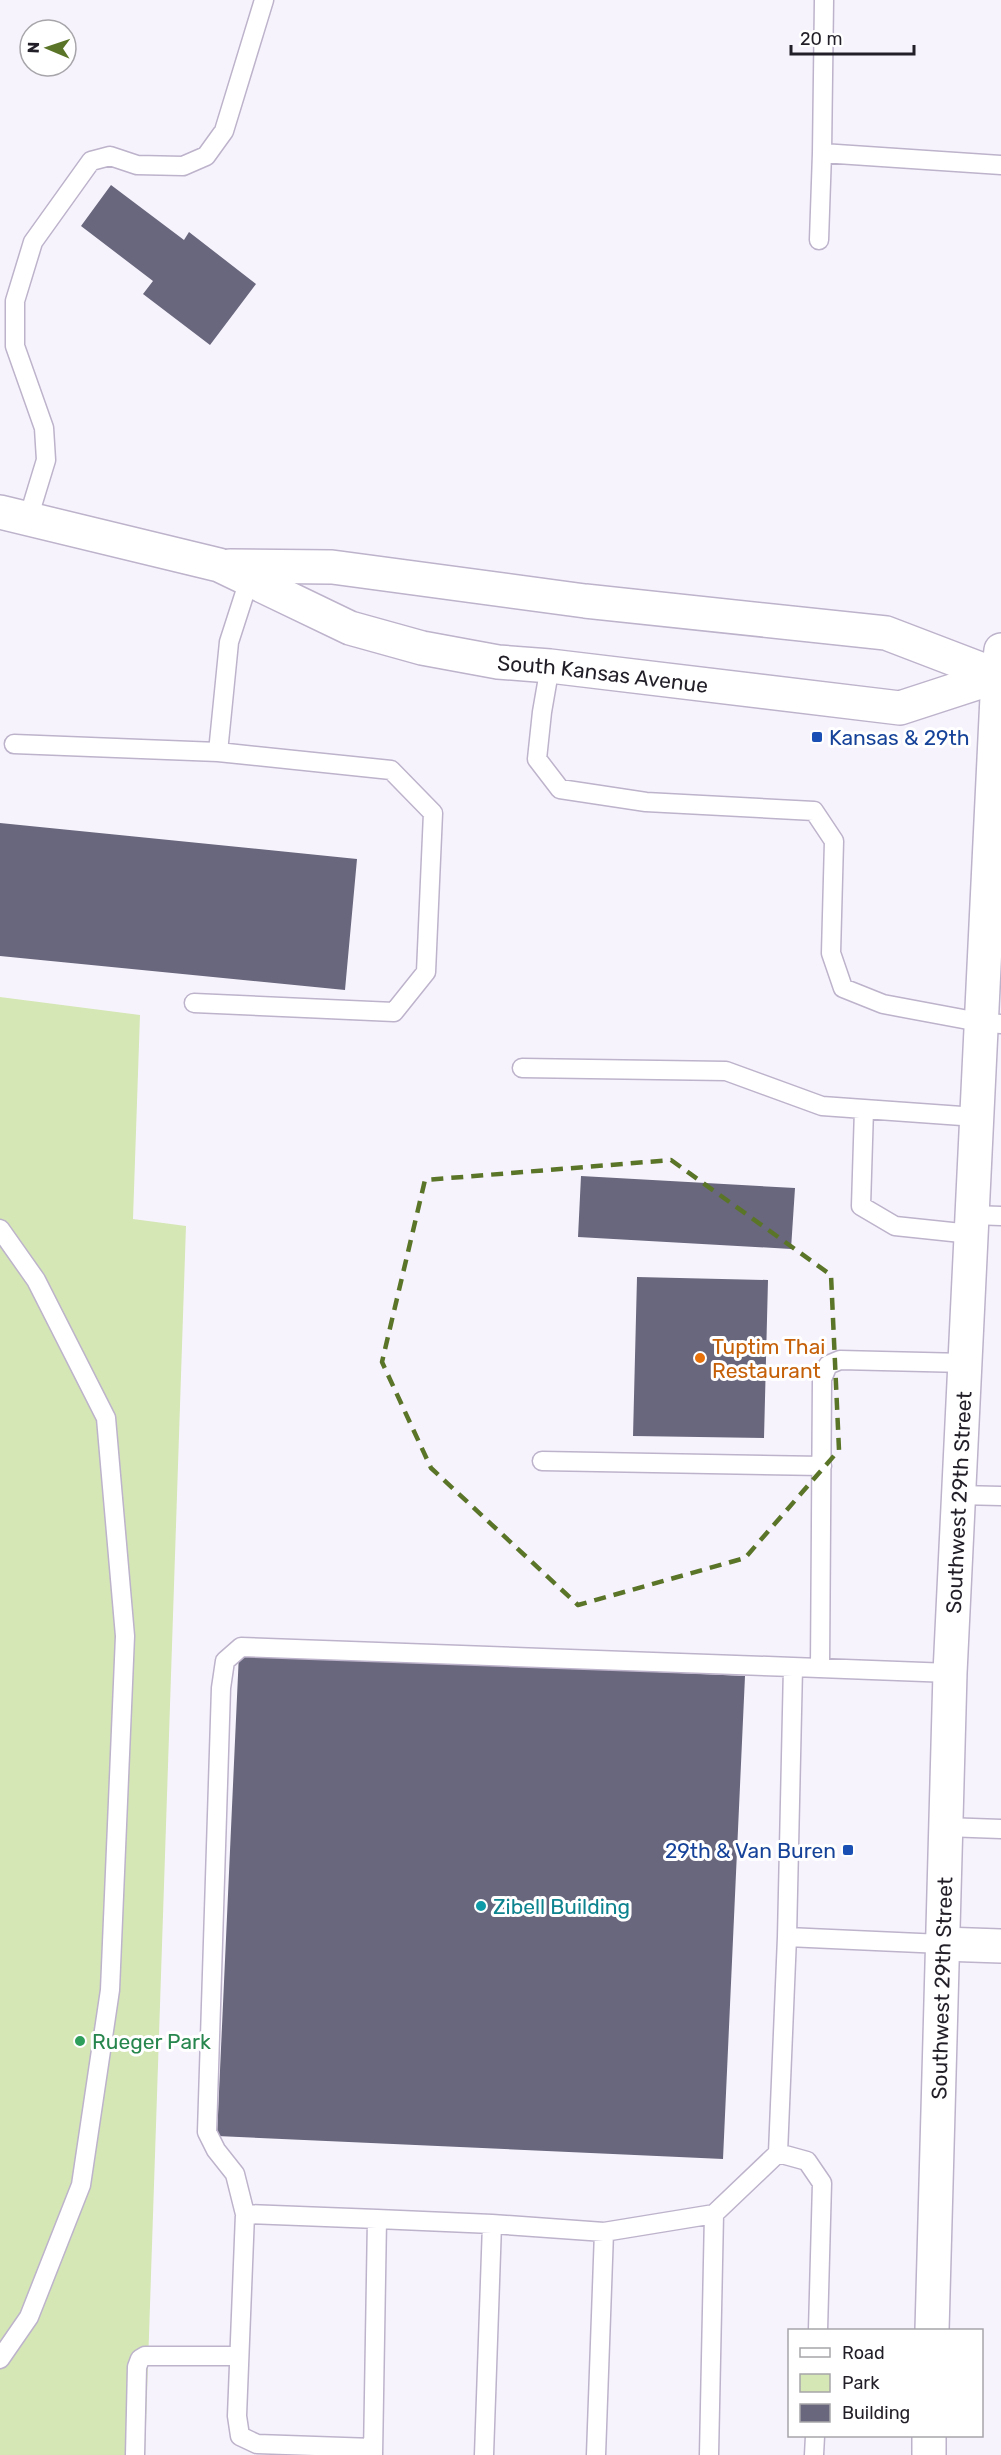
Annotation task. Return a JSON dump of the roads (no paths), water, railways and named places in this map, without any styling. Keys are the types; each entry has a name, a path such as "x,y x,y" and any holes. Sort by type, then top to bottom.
{"main road":[{"name":"South Kansas Avenue","path":"14,515 219,566 350,628 422,648 498,662 550,666 900,708 1000,667"},
{"name":"South Kansas Avenue","path":"219,566 332,567 585,601 886,633 1000,667"},
{"name":"Southwest 29th Street","path":"932,2329 950,1673 965,1363 981,1222 976,1117 990,1023 994,771 1000,667"},
{"path":"942,1944 1001,1946"},
{"path":"929,2437 929,2455"}],"lane":[{"path":"14,515 46,460 44,428 15,346 15,301 33,242 91,160 110,156 136,165 183,166 206,156 224,131 264,0"},
{"path":"819,240 825,0"},
{"path":"822,153 1001,165"},
{"path":"218,752 229,642 249,580"},
{"path":"550,666 537,759 560,789 646,802 814,811 834,841 831,953 843,988 883,1005 990,1023"},
{"path":"14,744 218,752 391,770 432,813 426,972 394,1012 194,1003"},
{"path":"522,1068 726,1071 822,1106 976,1117"},
{"path":"864,1110 861,1206 895,1226 981,1222"},
{"path":"0,1229 36,1280 106,1418 125,1636 110,1990 81,2185 29,2317 0,2359"},
{"path":"820,1668 822,1379 828,1365 840,1360 965,1363"},
{"path":"542,1461 822,1467"},
{"path":"958,1495 1001,1496"},
{"path":"377,2219 373,2452 257,2444 240,2436 237,2416 245,2214 235,2174 216,2150 207,2132 221,1688 225,1661 241,1647 950,1673"},
{"path":"245,2214 492,2224 604,2232 714,2214 778,2153 788,1937 793,1667"},
{"path":"945,1827 1001,1829"},
{"path":"788,1937 942,1944"},
{"path":"778,2153 807,2161 822,2183 818,2329"},
{"path":"709,2455 714,2214"},
{"path":"484,2455 492,2224"},
{"path":"596,2455 604,2232"},
{"path":"135,2455 137,2367 140,2359 145,2356 239,2356"},
{"path":"814,2455 815,2437"}],"place":[{"name":"Kansas & 29th","path":"817,737"},
{"name":"Tuptim Thai Restaurant","path":"700,1358"},
{"name":"29th & Van Buren","path":"848,1850"},
{"name":"Zibell Building","path":"481,1906"},
{"name":"Rueger Park","path":"80,2041"}]}
